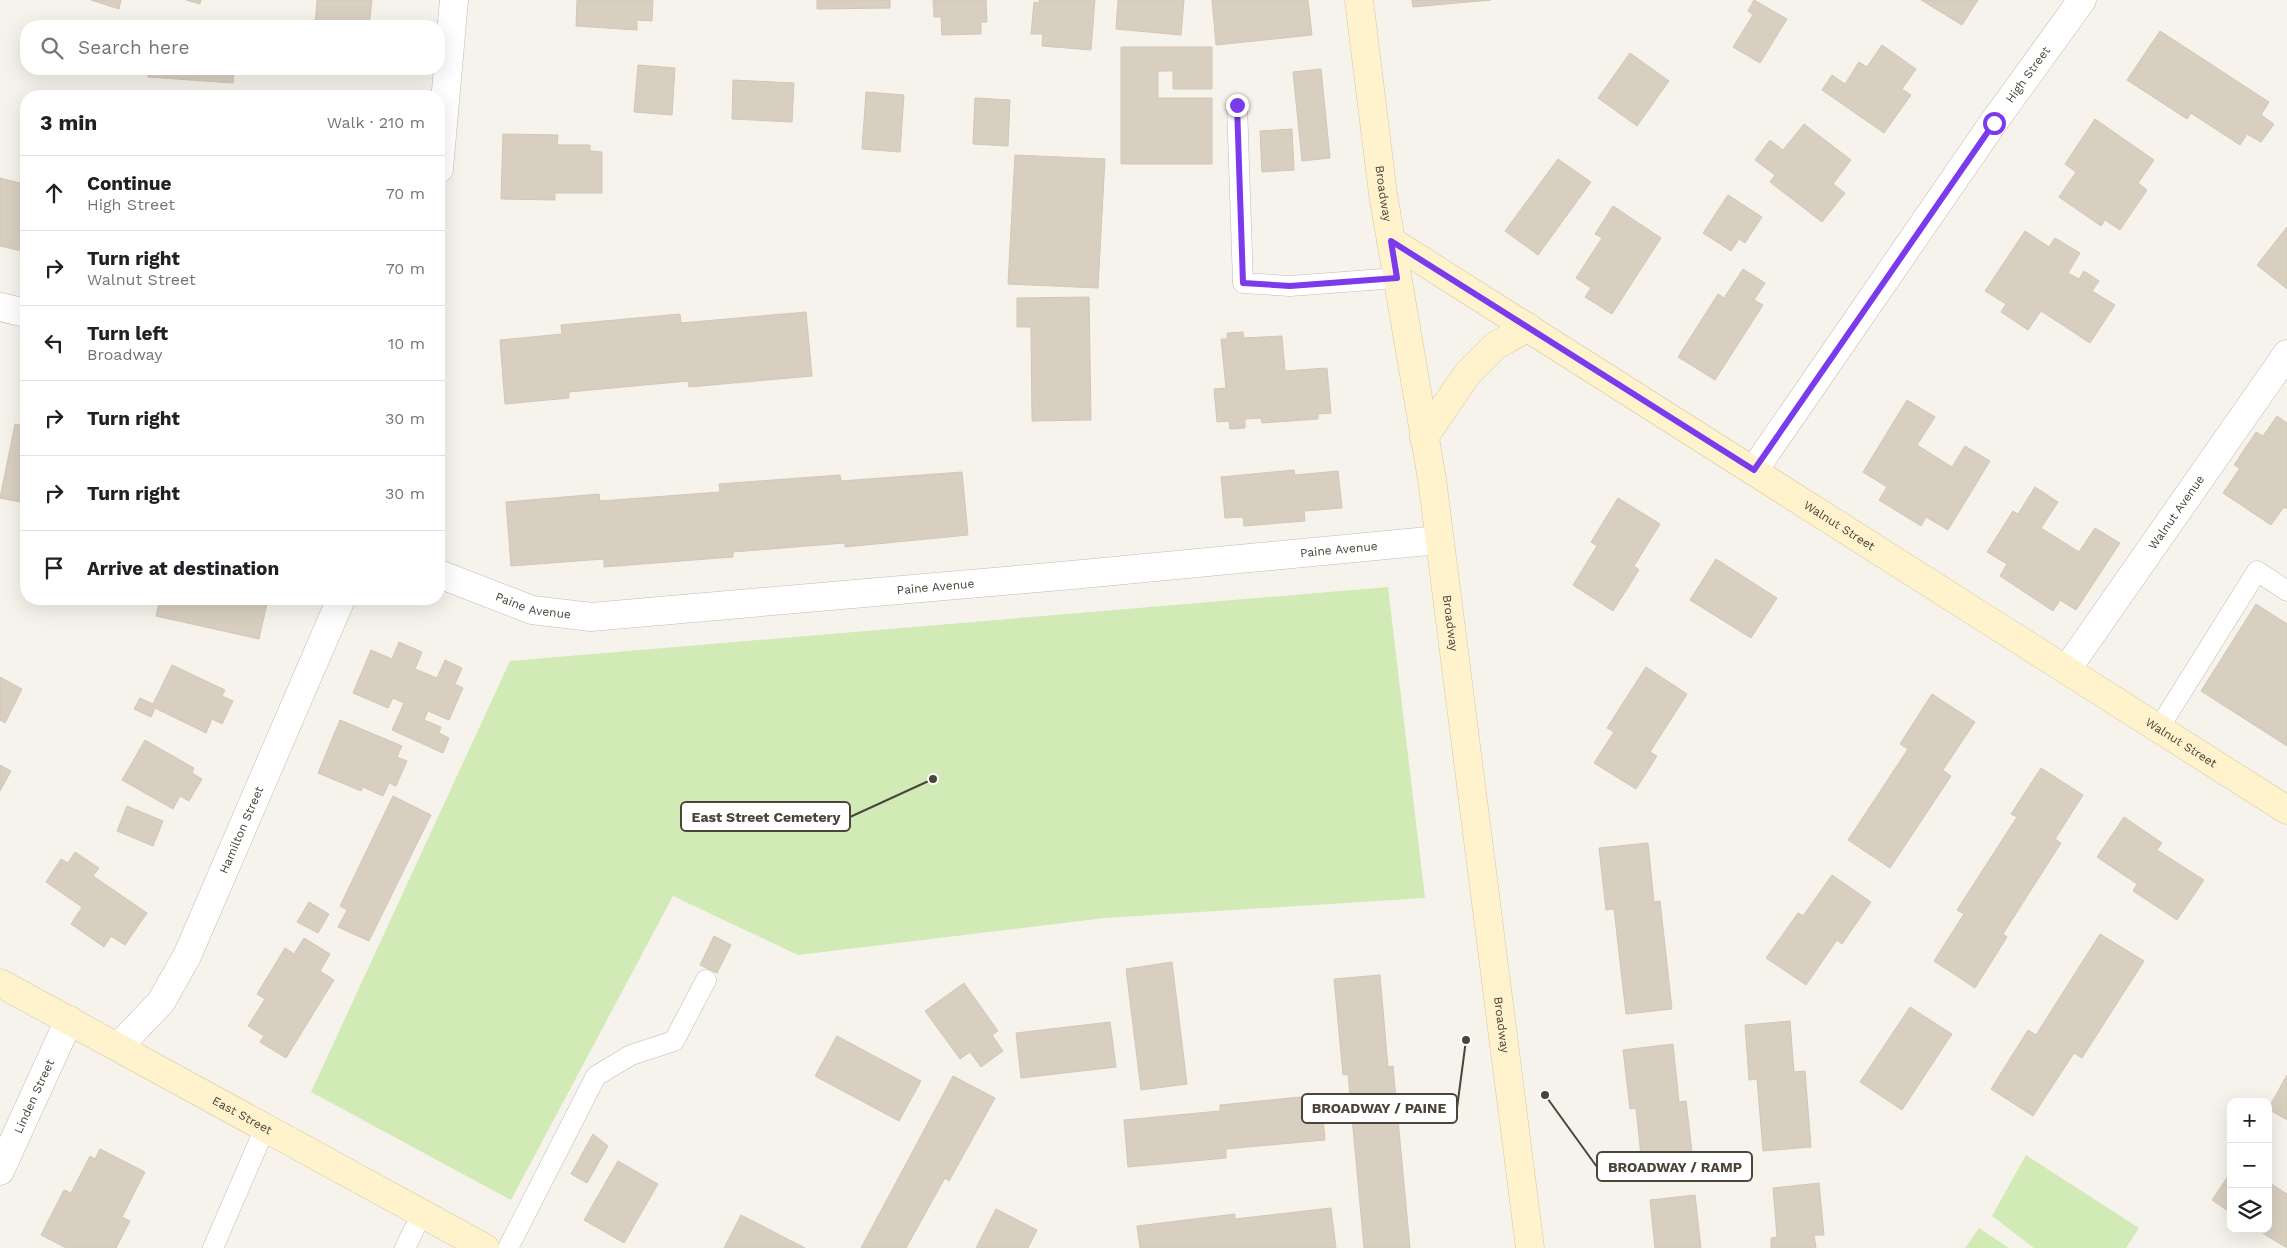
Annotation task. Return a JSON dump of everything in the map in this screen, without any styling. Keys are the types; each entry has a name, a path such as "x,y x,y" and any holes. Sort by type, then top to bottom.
{"main road":[{"name":"Broadway","path":"1360,0 1383,194 1424,437 1439,540 1530,1248"},
{"name":"Walnut Street","path":"1391,241 2287,810"},
{"path":"1424,437 1468,373 1494,346 1528,327"},
{"name":"East Street","path":"0,983 119,1046 485,1248"}],"street":[{"path":"445,101 454,0"},
{"name":"High Street","path":"1754,470 1994,123 2082,0"},
{"path":"0,307 20,312"},
{"name":"Walnut Avenue","path":"2067,669 2287,354"},
{"name":"Paine Avenue","path":"445,576 532,610 591,616 1072,575 1439,540"},
{"name":"Hamilton Street","path":"119,1046 161,1002 187,956 338,605"},
{"name":"Linden Street","path":"0,1171 69,1020"}],"lane":[{"path":"1237,105 1243,283 1290,286 1397,278"},
{"path":"2159,728 2257,571 2287,591"},
{"path":"508,1248 596,1076 631,1055 674,1041 706,980"},
{"path":"213,1248 265,1128"},
{"path":"405,1248 422,1214"}],"green space":[{"path":"1388,587 1425,898 1105,918 798,955 673,896 511,1200 311,1092 510,661"},
{"path":"2026,1155 2139,1228 2126,1248 2034,1248 1992,1216"},
{"path":"1979,1228 2009,1248 1965,1248"}],"building":[{"path":"91,0 121,0 119,9"},
{"path":"186,0 201,0 200,4"},
{"path":"317,0 372,0 370,20 315,20"},
{"path":"577,0 653,0 652,21 637,20 637,30 576,26"},
{"path":"817,0 890,0 890,8 817,9"},
{"path":"933,0 986,0 987,22 981,22 981,34 942,35 941,17 934,17"},
{"path":"1039,0 1095,0 1091,50 1042,46 1043,34 1031,34 1034,2 1039,3"},
{"path":"1118,0 1184,0 1181,35 1116,29"},
{"path":"1212,0 1308,0 1312,35 1216,45"},
{"path":"1412,0 1491,0 1413,7"},
{"path":"1754,0 1787,19 1760,63 1733,47 1753,15 1748,11"},
{"path":"1921,0 1978,0 1962,25"},
{"path":"2160,31 2269,102 2261,115 2274,124 2261,142 2247,134 2240,145 2191,113 2187,119 2127,80"},
{"path":"1882,45 1916,69 1902,89 1911,95 1884,133 1822,90 1832,75 1845,84 1859,62 1867,67"},
{"path":"1121,47 1212,47 1212,89 1173,89 1173,71 1158,71 1158,98 1212,98 1212,164 1121,164"},
{"path":"1630,53 1669,81 1637,126 1598,98"},
{"path":"638,65 675,68 672,115 634,112"},
{"path":"1321,69 1330,158 1302,161 1293,72"},
{"path":"148,75 234,75 233,83 148,77"},
{"path":"733,80 794,83 792,122 732,119"},
{"path":"866,92 904,95 900,152 862,149"},
{"path":"975,98 1010,100 1008,146 973,144"},
{"path":"2095,119 2154,160 2138,183 2147,190 2120,230 2105,220 2101,226 2059,197 2076,172 2065,164"},
{"path":"1804,124 1851,160 1833,184 1845,193 1822,222 1770,182 1775,175 1755,160 1770,140 1783,150"},
{"path":"1292,129 1294,170 1262,172 1260,131"},
{"path":"503,134 558,135 557,145 590,145 590,151 602,152 602,193 555,193 555,200 501,199"},
{"path":"1015,155 1105,159 1098,288 1008,284"},
{"path":"1558,159 1591,182 1538,255 1505,231"},
{"path":"0,178 20,183 20,251 0,246"},
{"path":"1728,195 1762,217 1745,243 1739,239 1731,251 1703,233"},
{"path":"1613,206 1661,238 1612,314 1585,297 1591,288 1576,278 1602,238 1595,234"},
{"path":"2287,227 2287,289 2257,265"},
{"path":"2025,231 2049,247 2055,238 2080,253 2068,273 2079,279 2084,271 2099,281 2092,291 2115,305 2090,343 2041,311 2028,330 2001,312 2006,304 1985,291"},
{"path":"1743,269 1765,283 1754,300 1763,305 1715,380 1678,357 1718,294 1724,298"},
{"path":"1089,297 1091,420 1032,421 1031,327 1017,327 1017,298"},
{"path":"806,312 812,376 689,387 688,381 569,392 569,398 505,404 500,340 562,334 561,325 680,314 681,323"},
{"path":"1243,332 1244,338 1282,336 1285,371 1327,368 1331,413 1318,414 1318,419 1262,423 1261,418 1245,419 1245,428 1230,429 1229,421 1217,422 1214,389 1226,388 1221,339 1227,339 1227,333"},
{"path":"1907,400 1935,417 1917,445 1952,467 1965,446 1990,461 1948,530 1926,517 1921,526 1879,500 1887,487 1863,472"},
{"path":"2277,416 2287,423 2287,509 2284,507 2271,525 2223,493 2240,468 2234,465 2256,432 2263,436"},
{"path":"15,424 20,425 20,502 0,498"},
{"path":"1294,470 1295,475 1338,471 1342,508 1304,511 1305,521 1244,526 1243,517 1225,518 1221,477"},
{"path":"962,472 968,535 845,547 845,543 733,552 733,557 604,567 604,559 511,566 506,502 599,494 600,501 720,492 719,484 840,475 841,481"},
{"path":"2035,487 2058,502 2041,528 2079,552 2095,528 2120,543 2076,610 2060,600 2053,611 2000,576 2007,564 1987,552 2013,511 2018,514"},
{"path":"1618,498 1660,524 1634,566 1639,570 1613,611 1573,585 1597,546 1591,542"},
{"path":"1716,559 1777,598 1751,638 1690,600"},
{"path":"2256,604 2287,624 2287,746 2201,691"},
{"path":"159,605 267,605 259,639 156,616"},
{"path":"399,642 422,652 415,669 437,678 445,660 462,668 455,684 463,688 449,720 428,711 424,720 441,727 439,733 449,738 443,753 392,730 404,703 393,698 388,708 353,693 371,650 392,659"},
{"path":"172,665 225,690 222,696 233,701 222,724 212,719 206,733 155,708 151,717 134,709 140,698 153,704"},
{"path":"1646,667 1687,694 1650,752 1657,756 1636,789 1594,763 1614,732 1607,728"},
{"path":"0,677 22,689 5,723 0,720"},
{"path":"1932,694 1975,722 1943,770 1951,776 1890,868 1848,840 1908,749 1900,744"},
{"path":"340,720 402,746 397,757 407,761 396,786 389,783 383,796 363,787 361,791 318,773"},
{"path":"145,740 194,768 192,773 202,779 189,801 180,796 173,809 122,780"},
{"path":"0,765 11,771 0,791"},
{"path":"2041,768 2083,795 2055,839 2061,843 2003,934 2007,937 1975,988 1934,961 1964,914 1957,910 2017,817 2011,814"},
{"path":"393,796 431,815 369,941 338,927 347,910 340,906"},
{"path":"127,806 163,821 153,846 117,831"},
{"path":"2124,817 2162,843 2157,850 2204,880 2177,920 2133,891 2137,884 2097,857"},
{"path":"1648,843 1654,902 1660,901 1672,1009 1626,1014 1614,909 1606,910 1599,848"},
{"path":"75,852 99,868 93,876 147,913 125,945 111,936 104,947 71,924 82,907 46,882 61,859 68,863"},
{"path":"1832,875 1871,902 1842,944 1837,940 1806,985 1766,958 1798,913 1803,916"},
{"path":"309,902 329,914 318,933 297,922"},
{"path":"2100,934 2144,961 2082,1058 2074,1053 2033,1116 1991,1089 2028,1030 2036,1035"},
{"path":"714,936 731,945 717,973 700,965"},
{"path":"304,938 330,954 320,971 334,980 286,1058 260,1042 264,1036 248,1026 265,999 257,994 285,948 294,954"},
{"path":"1172,962 1187,1084 1141,1090 1126,969"},
{"path":"1380,975 1388,1067 1393,1066 1410,1248 1364,1248 1348,1074 1343,1075 1334,979"},
{"path":"964,983 998,1031 992,1035 1003,1051 981,1067 970,1052 960,1059 925,1011"},
{"path":"1910,1007 1952,1034 1902,1110 1860,1082"},
{"path":"1790,1021 1794,1072 1805,1071 1811,1147 1763,1151 1757,1079 1749,1080 1745,1025"},
{"path":"1110,1022 1116,1067 1021,1078 1016,1033"},
{"path":"837,1036 921,1081 899,1121 815,1076"},
{"path":"1673,1044 1679,1102 1686,1101 1693,1160 1642,1166 1636,1108 1630,1109 1623,1050"},
{"path":"2287,1075 2287,1120 2272,1111 2272,1102"},
{"path":"953,1076 995,1098 949,1181 945,1178 906,1248 861,1248"},
{"path":"1321,1095 1325,1140 1226,1149 1226,1158 1128,1167 1124,1120 1220,1111 1220,1105"},
{"path":"593,1134 608,1146 587,1183 571,1174"},
{"path":"100,1149 145,1172 122,1217 130,1221 116,1248 66,1248 41,1235 64,1190 71,1193 90,1156 95,1159"},
{"path":"618,1161 658,1184 624,1243 584,1220"},
{"path":"2227,1178 2227,1210 2212,1200"},
{"path":"1819,1183 1824,1235 1814,1235 1816,1248 1771,1248 1771,1238 1777,1237 1773,1188"},
{"path":"2272,1185 2287,1194 2287,1248 2263,1233 2272,1233"},
{"path":"1695,1195 1701,1248 1655,1248 1650,1200"},
{"path":"1331,1208 1336,1248 1140,1248 1137,1226 1235,1214 1235,1219"},
{"path":"996,1209 1037,1230 1028,1248 976,1248"},
{"path":"741,1215 805,1248 724,1248"}],"place":[{"name":"East Street Cemetery","path":"933,779"},
{"name":"BROADWAY / PAINE","path":"1466,1040"},
{"name":"BROADWAY / RAMP","path":"1545,1095"}],"route":[{"path":"1237,105 1243,283 1290,286 1397,278 1391,241 1754,470 1994,123"}]}
